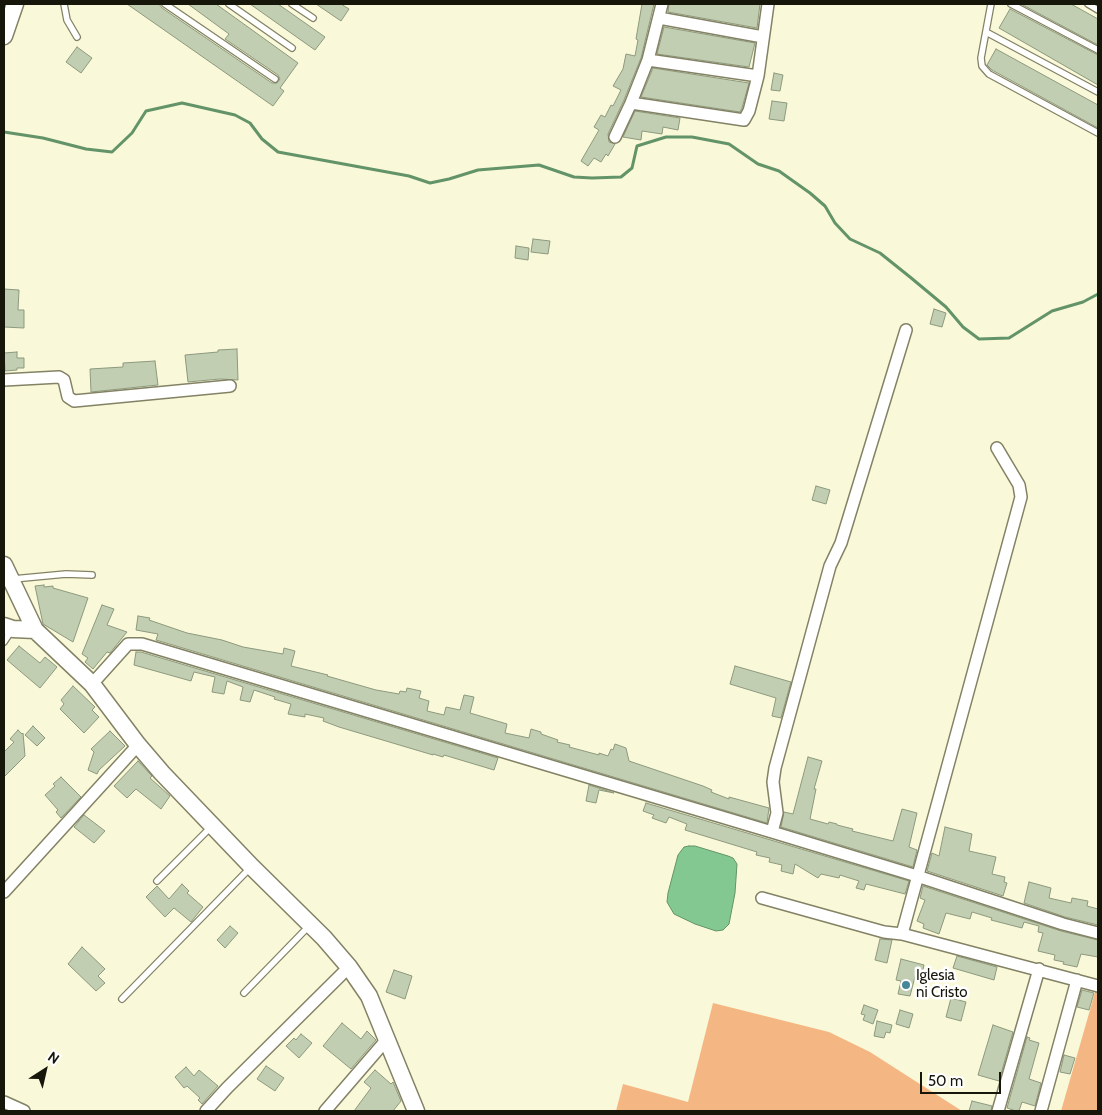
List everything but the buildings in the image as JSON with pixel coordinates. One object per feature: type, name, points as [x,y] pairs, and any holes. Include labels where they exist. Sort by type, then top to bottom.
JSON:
[{"type":"street","points":[[4,36],[14,4]]},
{"type":"street","points":[[615,137],[648,60],[662,4]]},
{"type":"street","points":[[631,103],[744,120],[749,111],[758,76],[768,4]]},
{"type":"street","points":[[659,18],[763,37]]},
{"type":"street","points":[[648,60],[758,76]]},
{"type":"street","points":[[772,832],[777,813],[773,782],[775,768],[830,566],[841,543],[906,330]]},
{"type":"street","points":[[4,380],[59,378],[64,380],[68,397],[74,401],[230,386]]},
{"type":"street","points":[[902,934],[916,876],[1021,498],[1019,485],[997,448]]},
{"type":"street","points":[[8,572],[34,630],[92,684],[138,745],[162,773],[252,867],[310,924],[349,967],[369,996],[388,1038],[416,1111]]},
{"type":"street","points":[[7,632],[34,630]]},
{"type":"street","points":[[92,684],[128,644],[142,644],[772,832],[1063,924],[1098,933]]},
{"type":"street","points":[[4,892],[138,745]]},
{"type":"street","points":[[762,898],[884,932],[902,934],[1098,986]]},
{"type":"street","points":[[206,1111],[349,967]]},
{"type":"street","points":[[998,1111],[1039,969]]},
{"type":"street","points":[[1041,1111],[1077,980]]},
{"type":"street","points":[[325,1111],[388,1038]]},
{"type":"street","points":[[4,1102],[24,1111]]},
{"type":"lane","points":[[64,4],[66,20],[77,37]]},
{"type":"lane","points":[[165,4],[275,79]]},
{"type":"lane","points":[[229,4],[292,48]]},
{"type":"lane","points":[[292,4],[313,18]]},
{"type":"lane","points":[[991,4],[981,58],[982,66],[989,74],[1098,134]]},
{"type":"lane","points":[[1011,4],[1098,50]]},
{"type":"lane","points":[[1088,4],[1098,10]]},
{"type":"lane","points":[[986,32],[1098,92]]},
{"type":"lane","points":[[8,572],[43,576],[92,575]]},
{"type":"lane","points":[[157,881],[213,825]]},
{"type":"lane","points":[[122,998],[252,867]]},
{"type":"lane","points":[[244,993],[310,924]]},
{"type":"shaded area","points":[[689,846],[728,856],[733,858],[737,864],[735,893],[729,924],[723,930],[716,931],[674,914],[667,902],[678,855],[684,847]]},
{"type":"shaded area","points":[[1096,989],[1098,990],[1098,1111],[1061,1111]]},
{"type":"shaded area","points":[[713,1003],[829,1032],[870,1052],[962,1111],[616,1111],[623,1084],[688,1102]]},
{"type":"waterway","points":[[4,132],[43,138],[86,149],[112,152],[132,133],[146,111],[182,103],[235,115],[250,123],[262,139],[278,152],[409,176],[430,183],[478,170],[539,165],[574,177],[621,177],[632,168],[637,146],[666,137],[692,137],[729,144],[758,164],[779,171],[825,206],[835,223],[850,239],[880,253],[946,307],[963,327],[979,339],[1009,338],[1052,311],[1083,302],[1098,294]]},
{"type":"place","name":"Iglesia ni Cristo","points":[[906,985]]}]
